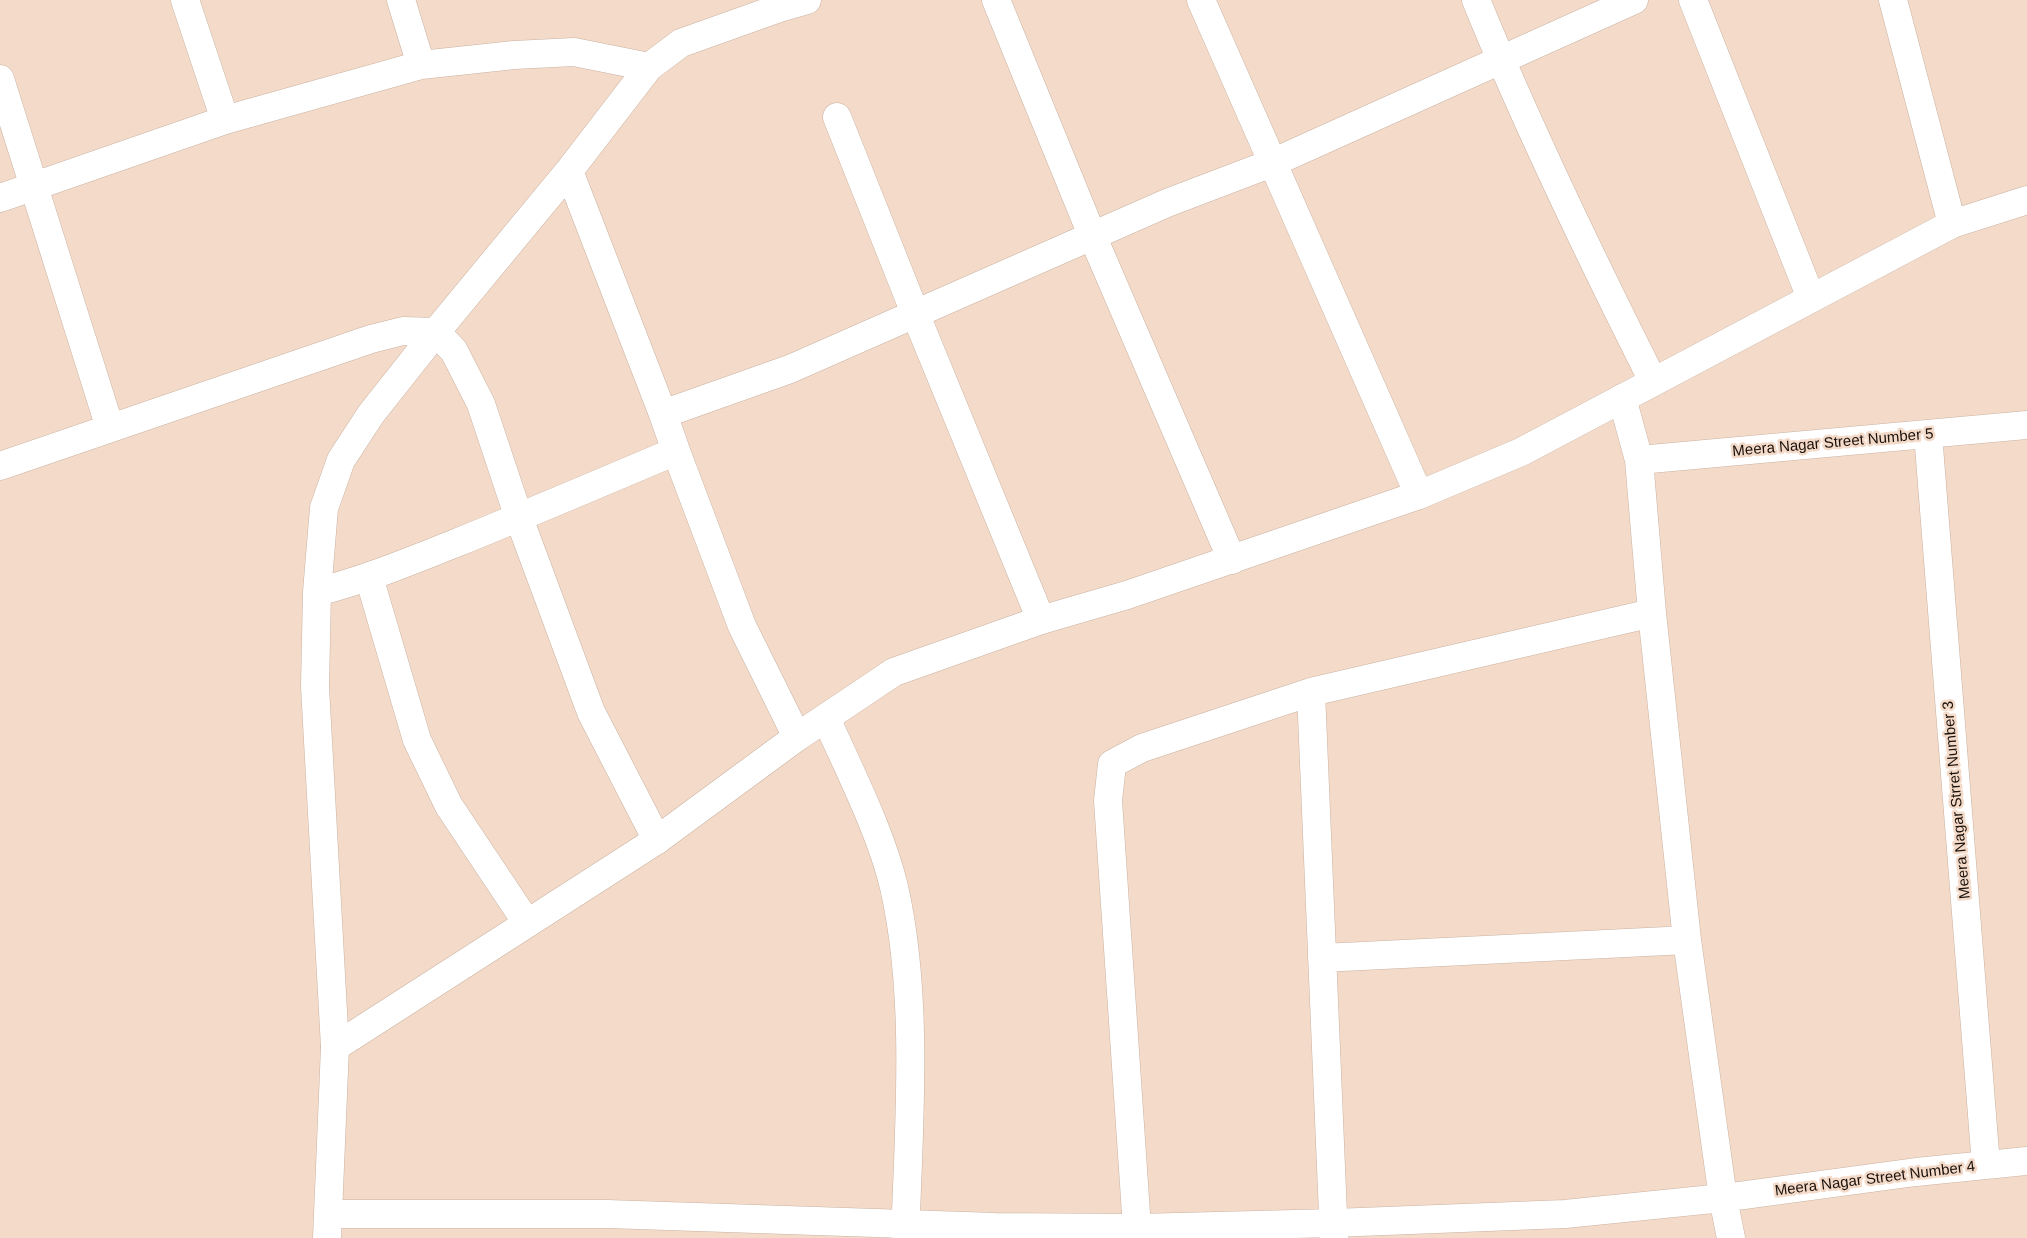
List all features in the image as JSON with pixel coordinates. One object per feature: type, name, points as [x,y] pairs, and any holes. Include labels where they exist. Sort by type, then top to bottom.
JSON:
[{"type":"street","points":[[185,0],[225,120]]},
{"type":"street","points":[[401,0],[421,65]]},
{"type":"street","points":[[328,1226],[335,1047],[315,687],[317,592],[324,508],[340,460],[371,414],[569,171],[649,67],[681,42],[777,4],[807,0]]},
{"type":"street","points":[[996,0],[1092,235],[1232,560]]},
{"type":"street","points":[[1201,0],[1419,495]]},
{"type":"street","points":[[1476,0],[1500,59],[1586,247],[1653,381]]},
{"type":"street","points":[[663,414],[790,369],[1166,203],[1272,163],[1634,0]]},
{"type":"street","points":[[1693,0],[1811,298]]},
{"type":"street","points":[[1893,0],[1952,224]]},
{"type":"street","points":[[0,198],[225,120],[421,65],[514,54],[574,52],[649,67]]},
{"type":"street","points":[[0,79],[110,428]]},
{"type":"street","points":[[836,117],[1041,620]]},
{"type":"street","points":[[569,171],[663,414],[742,626],[797,737]]},
{"type":"street","points":[[335,1047],[657,840],[797,737],[894,672],[1041,620],[1127,595],[1419,495],[1521,452],[1952,224],[2027,200]]},
{"type":"street","points":[[0,466],[371,339],[404,331],[436,332],[454,351],[481,404],[519,518],[591,712],[657,840]]},
{"type":"street","points":[[1622,398],[1639,460],[1652,613],[1687,940],[1723,1198],[1731,1238]]},
{"type":"street","name":"Meera Nagar Street Number 5","points":[[1639,460],[2027,425]]},
{"type":"street","name":"Meera Nagar Strret Number 3","points":[[1928,434],[1986,1165]]},
{"type":"street","points":[[317,592],[370,577],[519,518],[676,451]]},
{"type":"street","points":[[370,577],[417,740],[449,806],[527,923]]},
{"type":"street","points":[[1137,1228],[1108,801],[1112,764],[1142,748],[1311,692],[1652,613]]},
{"type":"street","points":[[1311,692],[1334,1231]]},
{"type":"street","points":[[826,718],[876,833],[894,886],[904,953],[910,1042],[905,1231]]},
{"type":"street","points":[[1322,958],[1687,940]]},
{"type":"street","name":"Meera Nagar Street Number 4","points":[[328,1226],[606,1214],[905,1231],[995,1227],[1334,1231],[1565,1214],[1723,1198],[1916,1172],[2027,1161]]}]
